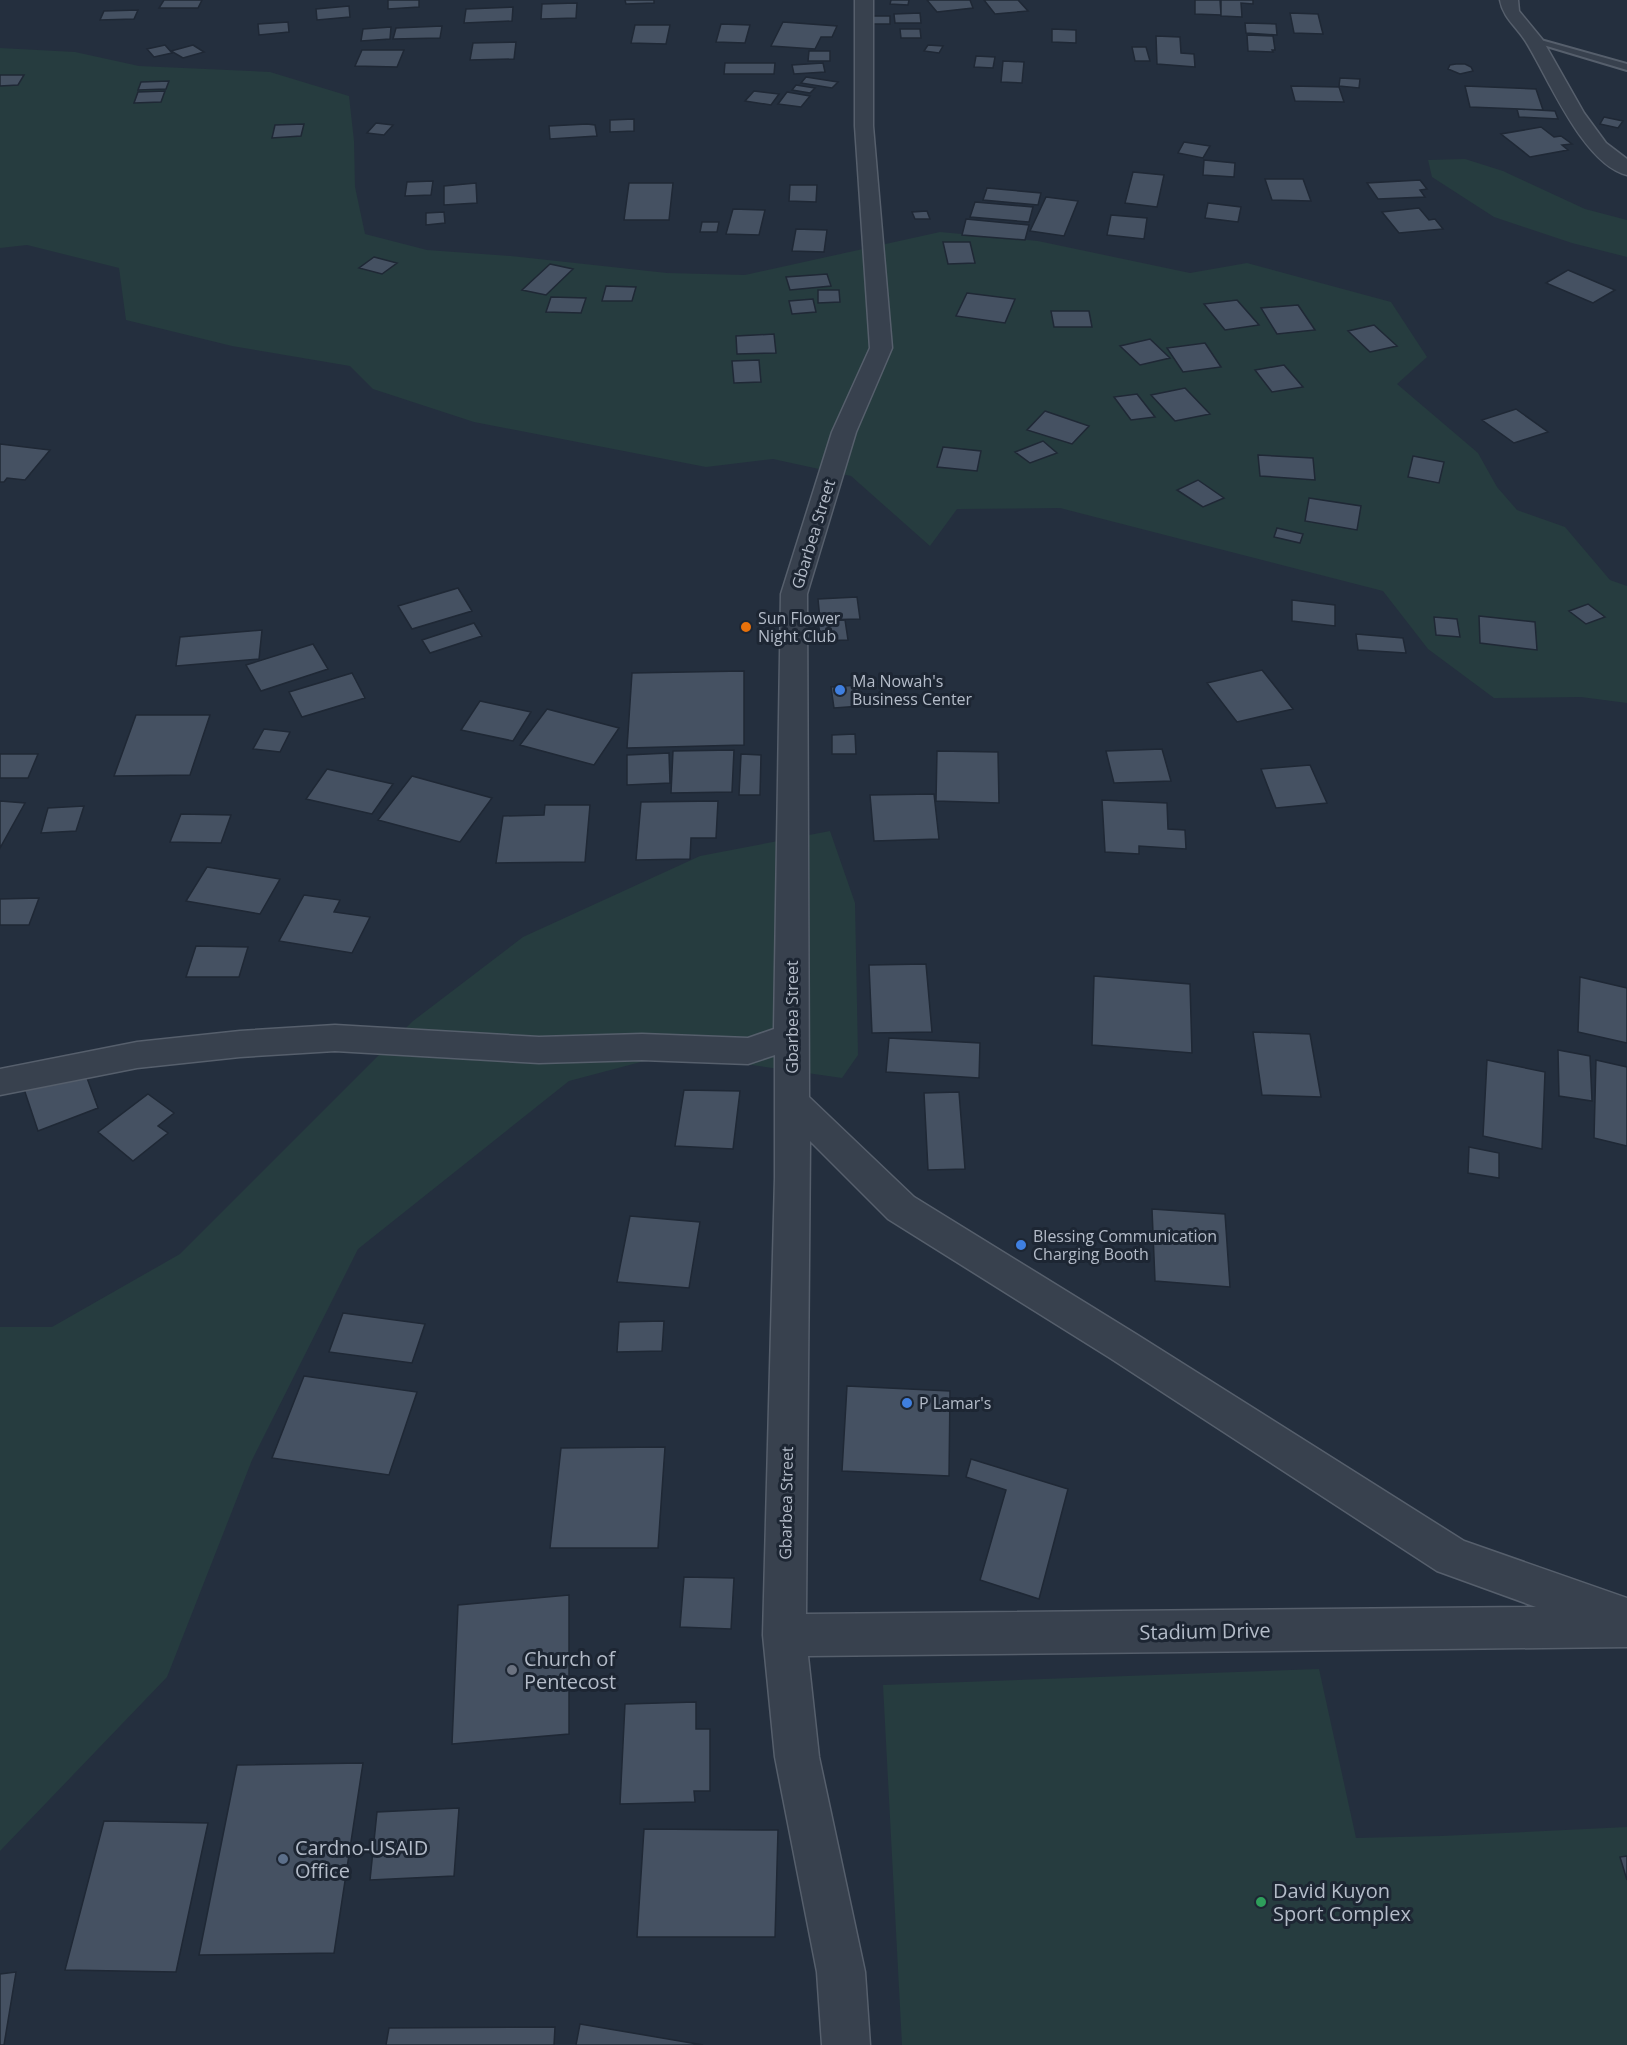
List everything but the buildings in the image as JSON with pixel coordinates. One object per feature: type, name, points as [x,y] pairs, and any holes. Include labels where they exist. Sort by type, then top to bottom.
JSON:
[{"type":"street","name":"Gbarbea Street","points":[[846,2045],[841,1972],[797,1757],[784,1635],[793,1178],[791,1036],[794,594],[844,432],[881,348],[864,126],[864,0]]},
{"type":"street","points":[[1509,0],[1511,12],[1533,39],[1575,114],[1599,147],[1627,169]]},
{"type":"street","points":[[0,1082],[137,1055],[240,1044],[335,1038],[539,1050],[642,1047],[748,1051],[791,1036]]},
{"type":"street","points":[[792,1102],[901,1208],[1123,1346],[1452,1557],[1627,1619]]},
{"type":"street","name":"Stadium Drive","points":[[784,1635],[1627,1627]]},
{"type":"lane","points":[[1533,39],[1627,67]]},
{"type":"green space","points":[[0,48],[75,52],[139,66],[270,72],[349,96],[354,141],[355,187],[365,234],[427,250],[511,256],[667,273],[745,275],[940,232],[1038,241],[1190,273],[1247,263],[1391,302],[1427,357],[1397,384],[1478,453],[1497,487],[1517,510],[1565,527],[1610,580],[1627,586],[1627,703],[1581,697],[1494,698],[1428,649],[1383,591],[1060,508],[957,509],[930,546],[851,476],[773,459],[706,467],[474,422],[373,389],[350,366],[232,346],[126,320],[119,268],[27,245],[0,248]]},
{"type":"green space","points":[[1465,159],[1503,171],[1585,209],[1627,220],[1627,257],[1572,243],[1494,217],[1432,177],[1428,160]]},
{"type":"green space","points":[[830,831],[855,903],[858,1055],[842,1078],[752,1065],[686,1050],[569,1081],[358,1249],[252,1460],[167,1677],[0,1851],[0,1327],[52,1327],[180,1254],[413,1021],[523,937],[700,856]]},
{"type":"green space","name":"David Kuyon Sport Complex","points":[[1319,1669],[1356,1838],[1627,1827],[1627,2045],[902,2045],[883,1685]]},
{"type":"place","name":"Sun Flower Night Club","points":[[746,627]]},
{"type":"place","name":"Ma Nowah's Business Center","points":[[840,690]]},
{"type":"place","name":"Blessing Communication Charging Booth","points":[[1021,1245]]},
{"type":"place","name":"P Lamar's","points":[[907,1403]]},
{"type":"place","name":"Church of Pentecost","points":[[512,1670]]},
{"type":"place","name":"Cardno-USAID Office","points":[[283,1859]]},
{"type":"place","name":"David Kuyon Sport Complex","points":[[1261,1902]]}]
